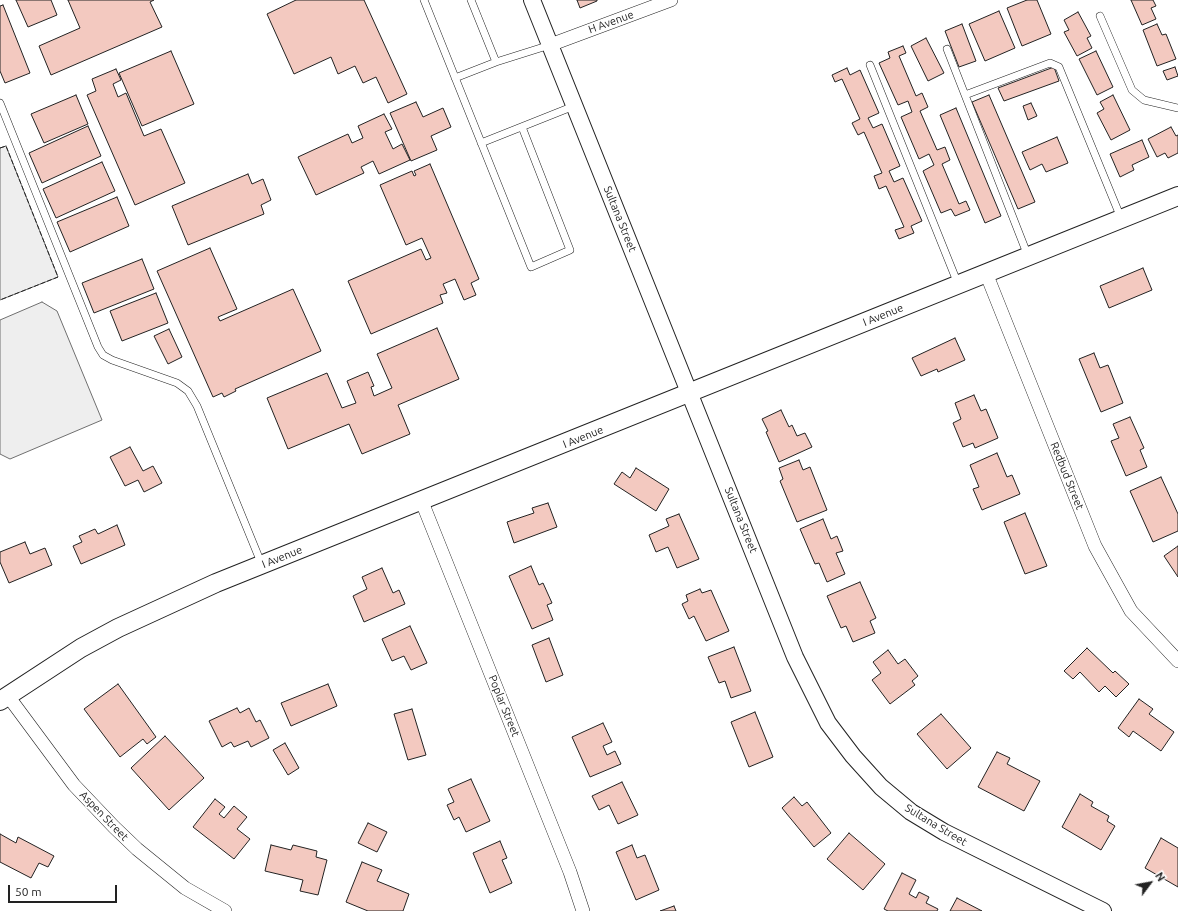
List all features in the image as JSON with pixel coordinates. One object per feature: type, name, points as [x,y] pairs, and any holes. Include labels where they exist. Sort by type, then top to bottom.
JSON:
[{"type":"main road","name":"I Avenue","points":[[4,698],[81,648],[118,628],[210,586],[422,502],[1178,196]]},
{"type":"street","name":"Sultana Street","points":[[532,0],[795,657],[828,722],[853,756],[881,787],[917,816],[944,832],[1103,911]]},
{"type":"street","name":"H Avenue","points":[[550,45],[671,0]]},
{"type":"street","name":"Redbud Street","points":[[986,273],[1095,546],[1131,611],[1178,661]]},
{"type":"street","name":"Poplar Street","points":[[422,502],[570,872],[583,911]]},
{"type":"street","name":"Aspen Street","points":[[4,698],[74,785],[114,827],[185,888],[225,911]]},
{"type":"lane","points":[[424,0],[531,266],[570,250],[522,127]]},
{"type":"lane","points":[[471,0],[496,62]]},
{"type":"lane","points":[[1100,16],[1132,90],[1144,100],[1178,108]]},
{"type":"lane","points":[[455,78],[496,62],[550,45]]},
{"type":"lane","points":[[946,49],[1028,256]]},
{"type":"lane","points":[[965,95],[1050,64],[1059,67],[1121,218]]},
{"type":"lane","points":[[870,65],[959,284]]},
{"type":"lane","points":[[0,103],[98,347],[103,356],[176,383],[188,391],[197,406],[262,565]]},
{"type":"lane","points":[[481,143],[574,106]]},
{"type":"shaded area","points":[[6,146],[58,277],[0,300],[0,148]]},
{"type":"shaded area","points":[[42,302],[57,311],[102,420],[10,459],[0,454],[0,320]]},
{"type":"building","points":[[16,0],[51,0],[57,15],[28,27]]},
{"type":"building","points":[[68,0],[154,0],[150,2],[162,27],[51,75],[39,46],[80,28]]},
{"type":"building","points":[[296,0],[364,0],[407,94],[388,103],[376,77],[363,83],[355,66],[338,74],[331,57],[294,74],[267,14]]},
{"type":"building","points":[[577,0],[597,0],[597,1],[580,8]]},
{"type":"building","points":[[1027,0],[1037,0],[1051,34],[1022,46],[1007,8]]},
{"type":"building","points":[[1131,0],[1153,0],[1156,6],[1151,8],[1156,19],[1142,25]]},
{"type":"building","points":[[3,5],[30,73],[5,83],[0,71],[0,6]]},
{"type":"building","points":[[999,11],[1015,48],[985,61],[969,24]]},
{"type":"building","points":[[1078,12],[1091,36],[1087,38],[1092,48],[1077,56],[1064,32],[1069,30],[1064,20]]},
{"type":"building","points":[[962,24],[976,61],[959,67],[945,31]]},
{"type":"building","points":[[1157,24],[1162,35],[1166,34],[1176,59],[1157,66],[1143,30]]},
{"type":"building","points":[[926,38],[944,73],[928,81],[911,46]]},
{"type":"building","points":[[903,46],[906,53],[899,56],[916,96],[922,93],[928,107],[920,111],[937,150],[945,147],[950,160],[942,164],[959,204],[966,201],[970,210],[955,216],[951,209],[941,213],[923,171],[934,165],[929,154],[919,159],[901,117],[912,112],[908,101],[898,105],[879,63],[890,58],[888,52]]},
{"type":"building","points":[[171,51],[194,104],[142,126],[119,73]]},
{"type":"building","points":[[1096,51],[1113,87],[1097,95],[1079,59]]},
{"type":"building","points":[[1054,67],[1059,81],[1004,101],[998,88]]},
{"type":"building","points":[[1175,67],[1178,76],[1167,80],[1163,71]]},
{"type":"building","points":[[847,68],[850,75],[860,70],[879,113],[868,118],[873,128],[882,124],[900,166],[889,171],[894,182],[903,178],[922,221],[911,226],[914,233],[899,239],[895,230],[904,227],[886,186],[879,189],[874,176],[882,173],[864,132],[858,135],[852,123],[860,119],[842,79],[835,82],[832,75]]},
{"type":"building","points":[[116,69],[121,80],[113,84],[118,97],[126,93],[144,136],[161,129],[185,183],[135,205],[87,95],[96,91],[92,79]]},
{"type":"building","points":[[76,95],[88,124],[44,143],[31,114]]},
{"type":"building","points":[[989,95],[1035,202],[1018,209],[972,102]]},
{"type":"building","points":[[1113,95],[1130,130],[1111,140],[1097,113],[1104,109],[1100,102]]},
{"type":"building","points":[[416,102],[423,117],[443,108],[451,127],[431,136],[437,150],[411,161],[390,113]]},
{"type":"building","points":[[1031,103],[1037,116],[1028,120],[1023,106]]},
{"type":"building","points":[[956,108],[1001,216],[985,223],[940,115]]},
{"type":"building","points":[[384,114],[392,129],[385,132],[393,149],[402,144],[410,160],[379,174],[373,161],[361,167],[364,173],[316,195],[298,157],[348,134],[352,143],[363,138],[358,126]]},
{"type":"building","points":[[88,126],[101,156],[42,183],[29,153]]},
{"type":"building","points":[[1171,127],[1176,136],[1178,135],[1178,153],[1168,158],[1165,153],[1157,157],[1148,139]]},
{"type":"building","points":[[1057,137],[1068,163],[1046,172],[1042,164],[1030,170],[1022,152]]},
{"type":"building","points":[[1142,140],[1149,157],[1132,165],[1134,170],[1120,177],[1110,154]]},
{"type":"building","points":[[102,162],[115,191],[56,218],[43,189]]},
{"type":"building","points":[[430,164],[479,279],[471,283],[476,295],[464,300],[455,279],[443,284],[447,293],[440,295],[443,303],[371,334],[348,281],[421,249],[426,260],[431,258],[422,238],[406,245],[380,185],[412,171],[414,176],[416,175],[414,171]]},
{"type":"building","points":[[248,174],[252,184],[263,179],[271,200],[261,205],[264,214],[188,245],[172,206]]},
{"type":"building","points":[[117,197],[129,226],[70,252],[57,222]]},
{"type":"building","points":[[210,248],[237,309],[218,317],[220,321],[293,289],[321,351],[235,389],[236,391],[224,397],[222,393],[213,397],[157,271]]},
{"type":"building","points":[[142,259],[154,289],[94,313],[82,283]]},
{"type":"building","points":[[1143,268],[1152,290],[1109,308],[1100,286]]},
{"type":"building","points":[[156,293],[168,323],[122,341],[110,311]]},
{"type":"building","points":[[437,328],[459,379],[398,405],[410,434],[362,454],[349,424],[288,449],[267,398],[327,373],[342,408],[356,403],[347,381],[368,372],[374,386],[371,387],[374,396],[392,388],[377,354]]},
{"type":"building","points":[[169,329],[182,357],[168,364],[154,336]]},
{"type":"building","points":[[955,338],[965,360],[938,372],[937,369],[921,376],[912,358]]},
{"type":"building","points":[[1094,353],[1100,368],[1108,365],[1123,403],[1101,412],[1079,359]]},
{"type":"building","points":[[974,395],[981,411],[986,409],[998,438],[975,448],[973,443],[963,447],[953,423],[961,419],[955,403]]},
{"type":"building","points":[[781,410],[789,427],[792,425],[797,436],[805,433],[812,447],[779,462],[762,419]]},
{"type":"building","points":[[1130,417],[1144,448],[1140,450],[1147,467],[1126,476],[1111,441],[1119,438],[1113,424]]},
{"type":"building","points":[[130,447],[143,471],[153,466],[162,483],[144,492],[138,480],[125,486],[110,457]]},
{"type":"building","points":[[997,453],[1007,477],[1012,475],[1020,494],[982,510],[973,489],[979,487],[970,465]]},
{"type":"building","points":[[799,460],[803,470],[810,467],[827,510],[797,522],[780,481],[783,479],[779,468]]},
{"type":"building","points":[[636,468],[669,489],[656,511],[614,484],[622,472],[630,478]]},
{"type":"building","points":[[1161,477],[1178,514],[1178,531],[1153,542],[1130,491]]},
{"type":"building","points":[[548,503],[557,527],[514,543],[507,522],[534,513],[532,508]]},
{"type":"building","points":[[1025,513],[1047,566],[1025,574],[1004,522]]},
{"type":"building","points":[[679,514],[699,559],[677,568],[668,547],[656,552],[649,535],[669,526],[666,519]]},
{"type":"building","points":[[823,519],[831,539],[837,536],[843,551],[836,553],[845,574],[827,582],[819,563],[815,564],[800,529]]},
{"type":"building","points":[[117,525],[125,545],[81,564],[73,546],[82,542],[79,536],[95,529],[98,534]]},
{"type":"building","points":[[25,542],[30,554],[45,548],[52,565],[9,583],[0,562],[0,552]]},
{"type":"building","points":[[1178,546],[1178,577],[1164,556]]},
{"type":"building","points":[[531,566],[539,585],[543,583],[552,603],[547,605],[553,620],[532,629],[509,576]]},
{"type":"building","points":[[382,568],[393,593],[399,590],[405,604],[364,622],[353,596],[367,589],[362,577]]},
{"type":"building","points":[[860,582],[876,618],[870,621],[875,633],[853,642],[846,626],[841,628],[827,596]]},
{"type":"building","points":[[700,589],[702,593],[711,590],[729,631],[706,641],[694,616],[689,619],[682,604],[688,601],[686,595]]},
{"type":"building","points":[[410,626],[427,663],[411,670],[404,656],[392,661],[382,639]]},
{"type":"building","points":[[549,638],[563,675],[546,682],[532,645]]},
{"type":"building","points":[[734,647],[751,691],[731,698],[725,681],[719,683],[708,657]]},
{"type":"building","points":[[1087,648],[1113,673],[1115,671],[1129,684],[1116,697],[1105,686],[1099,692],[1080,672],[1073,679],[1064,671]]},
{"type":"building","points":[[888,650],[898,664],[905,659],[918,676],[912,681],[915,685],[890,704],[872,680],[881,673],[873,662]]},
{"type":"building","points":[[118,684],[156,737],[147,744],[143,739],[120,757],[84,709]]},
{"type":"building","points":[[328,684],[337,706],[291,726],[281,703]]},
{"type":"building","points":[[1139,699],[1153,709],[1149,714],[1174,732],[1161,751],[1133,731],[1129,737],[1118,728]]},
{"type":"building","points":[[237,708],[240,713],[249,708],[256,722],[260,720],[269,738],[251,747],[248,741],[234,747],[231,742],[222,747],[209,721]]},
{"type":"building","points":[[412,709],[426,755],[408,760],[394,714]]},
{"type":"building","points":[[755,712],[773,757],[749,767],[731,722]]},
{"type":"building","points":[[941,714],[971,748],[947,769],[917,734]]},
{"type":"building","points":[[603,723],[612,742],[603,746],[607,755],[615,751],[621,764],[590,777],[572,737]]},
{"type":"building","points":[[165,736],[204,778],[169,810],[131,768]]},
{"type":"building","points":[[285,743],[299,768],[288,775],[273,750]]},
{"type":"building","points":[[997,752],[1010,758],[1007,764],[1040,781],[1024,811],[978,787]]},
{"type":"building","points":[[471,779],[490,821],[466,832],[459,817],[454,820],[447,805],[454,802],[448,789]]},
{"type":"building","points":[[622,782],[638,815],[618,824],[609,805],[599,810],[592,796]]},
{"type":"building","points":[[1080,794],[1093,802],[1091,806],[1109,816],[1107,821],[1115,826],[1101,850],[1062,827]]},
{"type":"building","points":[[794,797],[802,806],[807,802],[831,833],[814,847],[782,808]]},
{"type":"building","points":[[215,799],[225,807],[219,814],[224,818],[234,806],[247,817],[237,829],[250,839],[234,859],[193,827]]},
{"type":"building","points":[[368,823],[387,832],[377,852],[358,843]]},
{"type":"building","points":[[849,833],[885,864],[863,890],[827,859]]},
{"type":"building","points":[[0,834],[16,843],[18,837],[54,856],[48,867],[39,863],[31,878],[0,862]]},
{"type":"building","points":[[1161,838],[1178,848],[1178,887],[1145,868]]},
{"type":"building","points":[[500,841],[507,858],[502,860],[512,883],[490,893],[473,853]]},
{"type":"building","points":[[271,845],[291,850],[293,845],[317,851],[316,857],[327,860],[318,895],[300,891],[303,880],[265,871]]},
{"type":"building","points":[[632,845],[637,858],[645,855],[659,890],[636,900],[616,852]]},
{"type":"building","points":[[362,862],[382,870],[377,881],[409,894],[403,911],[368,911],[346,902]]},
{"type":"building","points":[[902,873],[916,880],[909,894],[916,898],[919,892],[929,897],[926,903],[938,909],[937,911],[888,911],[884,909]]},
{"type":"building","points":[[957,898],[982,911],[950,911]]},
{"type":"building","points":[[674,906],[676,911],[660,911]]},
{"type":"fence","points":[[0,148],[6,146],[58,277],[0,300]]}]
